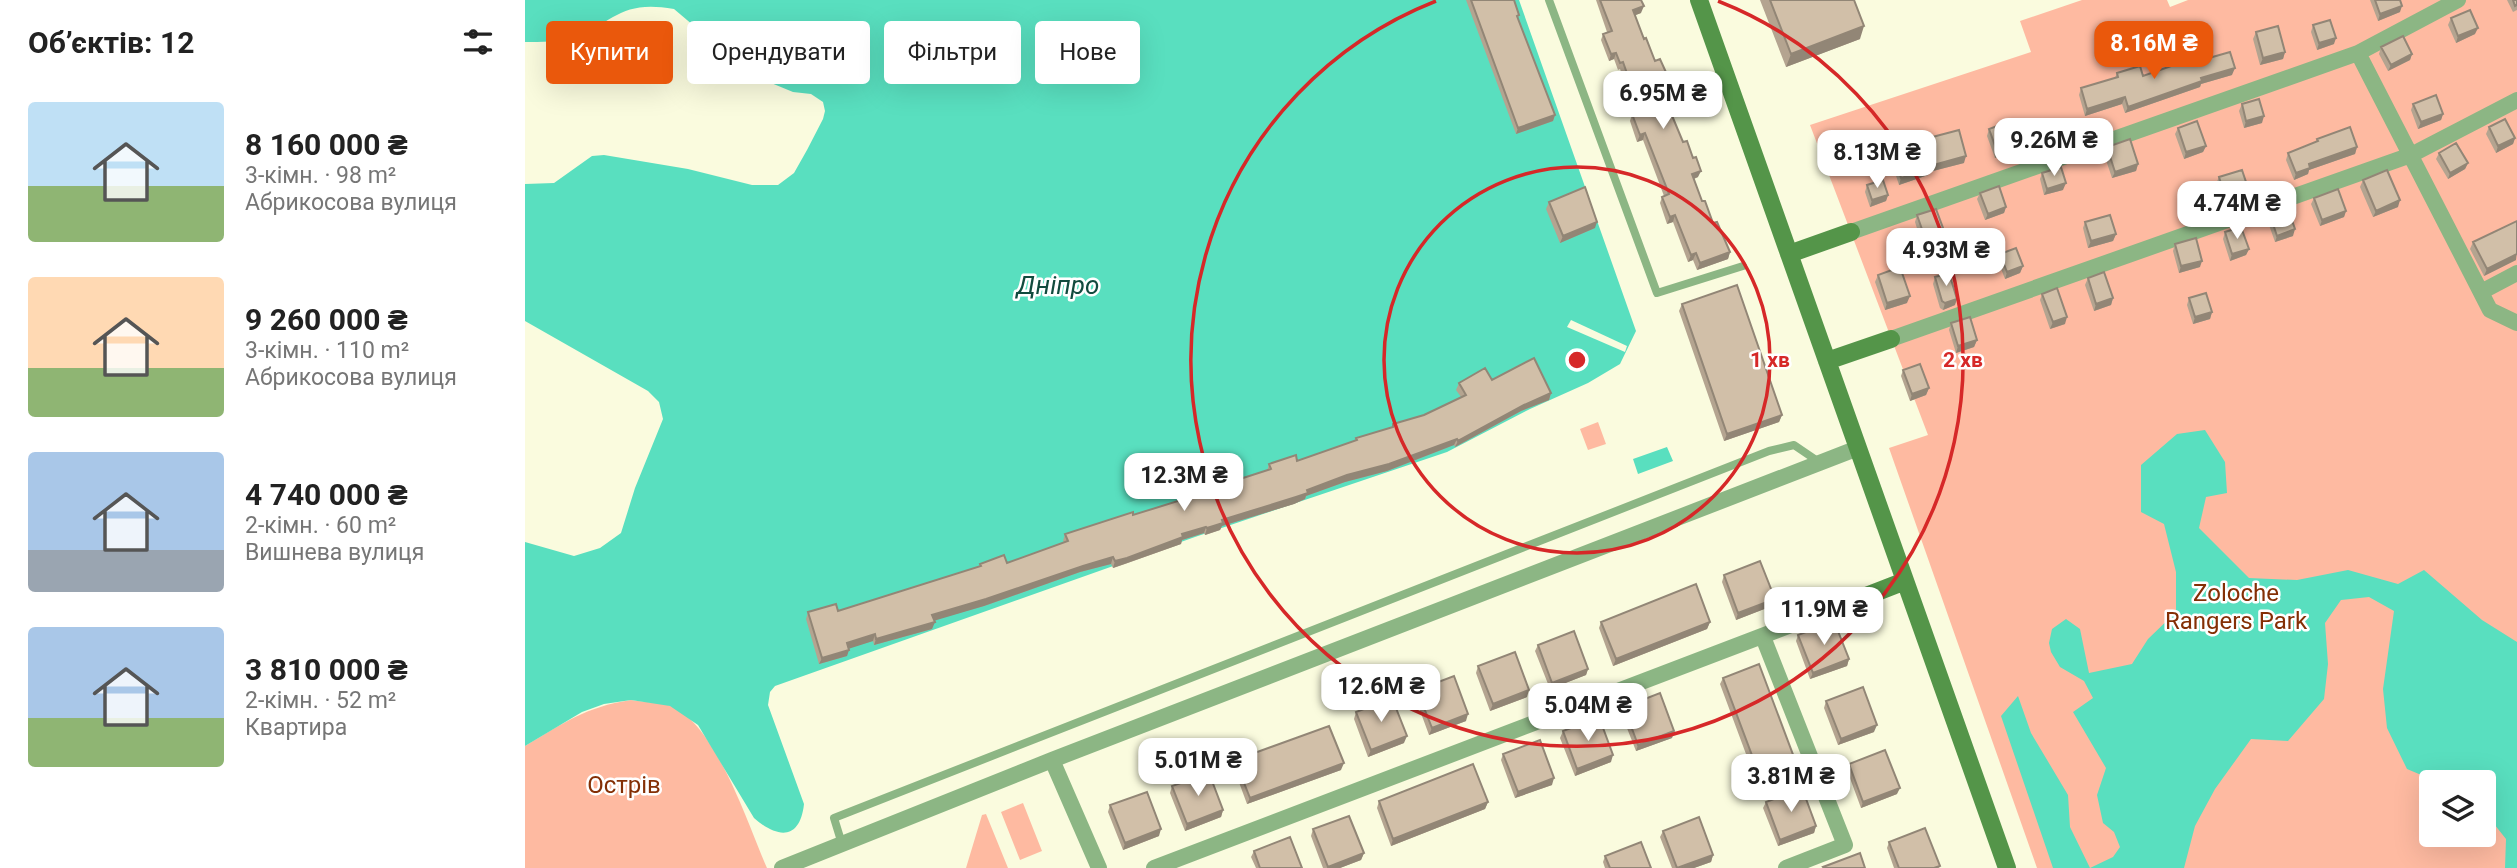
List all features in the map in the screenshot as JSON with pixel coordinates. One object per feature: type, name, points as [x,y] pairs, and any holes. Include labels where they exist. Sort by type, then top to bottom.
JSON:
[{"type":"street","points":[[1699,0],[2007,868]]},
{"type":"street","points":[[1789,254],[2358,53],[2458,0]]},
{"type":"street","points":[[2358,53],[2490,310],[2517,323]]},
{"type":"street","points":[[1827,361],[2411,155],[2517,100]]},
{"type":"street","points":[[2481,292],[2517,273]]},
{"type":"street","points":[[782,868],[1052,760],[1858,448]]},
{"type":"street","points":[[1154,868],[1905,581]]},
{"type":"street","points":[[1763,637],[1845,845],[1787,868]]},
{"type":"street","points":[[1052,760],[1099,868]]},
{"type":"lane","points":[[1549,0],[1657,293],[1743,266]]},
{"type":"lane","points":[[842,844],[834,818],[1769,451],[1794,445],[1819,462]]},
{"type":"green space","name":"Zoloche Rangers Park","points":[[2082,0],[2167,0],[2170,7],[2188,0],[2517,0],[2517,868],[2037,868],[1889,448],[1928,435],[1810,125],[2031,52],[2020,21]]},
{"type":"green space","points":[[1598,422],[1606,444],[1588,450],[1580,429]]},
{"type":"green space","name":"Острів","points":[[631,700],[668,705],[685,715],[701,731],[728,776],[767,868],[525,868],[525,746],[588,712]]},
{"type":"green space","points":[[1023,803],[1042,851],[1020,860],[1001,812]]},
{"type":"green space","points":[[986,814],[1008,868],[966,868],[982,815]]},
{"type":"water","name":"Дніпро","points":[[525,0],[1519,0],[1636,331],[1620,364],[1588,383],[1530,409],[1447,452],[1195,537],[775,686],[770,692],[768,705],[804,804],[802,816],[793,830],[771,830],[754,818],[698,725],[670,706],[631,700],[604,704],[582,712],[525,746],[525,542],[574,556],[600,548],[621,533],[635,488],[663,419],[659,402],[648,391],[525,321],[525,184],[554,183],[592,156],[604,155],[688,169],[752,185],[778,185],[794,173],[825,111],[823,102],[811,94],[793,92],[774,84],[870,84],[870,21],[688,21],[674,9],[642,7],[607,21],[546,21],[546,41],[525,42]]},
{"type":"water","points":[[2205,430],[2225,462],[2227,493],[2206,497],[2199,528],[2249,578],[2297,580],[2348,570],[2398,584],[2424,570],[2482,620],[2517,642],[2517,868],[2505,868],[2506,839],[2496,826],[2496,770],[2419,770],[2419,774],[2407,769],[2387,728],[2383,689],[2394,611],[2369,597],[2341,600],[2325,623],[2328,664],[2324,699],[2288,741],[2251,739],[2215,789],[2195,826],[2184,868],[2090,868],[2113,857],[2120,847],[2114,832],[2103,823],[2097,795],[2106,768],[2073,712],[2093,698],[2084,681],[2060,667],[2049,643],[2052,629],[2066,619],[2080,629],[2089,673],[2132,664],[2148,639],[2176,612],[2176,572],[2164,524],[2141,512],[2141,465],[2177,434]]},
{"type":"water","points":[[1667,447],[1673,461],[1638,474],[1633,459]]},
{"type":"water","points":[[2018,696],[2031,733],[2068,795],[2070,827],[2090,868],[2053,868],[2001,716]]},
{"type":"pier","points":[[1571,320],[1627,346],[1625,352],[1567,327]]},
{"type":"building","points":[[1471,0],[1514,0],[1519,15],[1517,16],[1555,115],[1518,128]]},
{"type":"building","points":[[1600,0],[1641,0],[1644,6],[1633,10],[1655,61],[1660,59],[1674,90],[1663,94],[1683,142],[1687,141],[1693,158],[1696,157],[1701,171],[1692,174],[1702,201],[1705,201],[1713,223],[1717,222],[1730,252],[1700,263],[1696,253],[1691,255],[1675,215],[1670,217],[1662,197],[1669,194],[1645,133],[1640,135],[1632,114],[1640,111],[1623,62],[1620,63],[1616,53],[1611,54],[1603,34],[1612,31]]},
{"type":"building","points":[[1770,0],[1854,0],[1864,26],[1791,54]]},
{"type":"building","points":[[2375,0],[2400,0],[2402,6],[2380,14]]},
{"type":"building","points":[[2470,10],[2478,28],[2458,36],[2451,18]]},
{"type":"building","points":[[2330,20],[2336,38],[2319,43],[2313,25]]},
{"type":"building","points":[[2278,26],[2285,52],[2263,58],[2256,32]]},
{"type":"building","points":[[2403,36],[2412,54],[2391,65],[2381,47]]},
{"type":"building","points":[[2230,52],[2235,68],[2201,78],[2202,81],[2128,107],[2125,97],[2087,109],[2081,88],[2118,77],[2117,73],[2140,66],[2143,76],[2194,58],[2195,62]]},
{"type":"building","points":[[2436,95],[2443,114],[2421,122],[2413,104]]},
{"type":"building","points":[[2259,99],[2264,116],[2246,121],[2242,104]]},
{"type":"building","points":[[2505,119],[2515,138],[2498,146],[2489,127]]},
{"type":"building","points":[[2197,121],[2206,146],[2186,152],[2178,128]]},
{"type":"building","points":[[2005,123],[2013,146],[1997,151],[1989,129]]},
{"type":"building","points":[[2350,127],[2357,147],[2309,164],[2310,168],[2296,173],[2288,153]]},
{"type":"building","points":[[1959,130],[1966,156],[1901,178],[1889,141],[1919,132],[1921,140]]},
{"type":"building","points":[[2130,139],[2138,164],[2115,172],[2107,147]]},
{"type":"building","points":[[2456,143],[2468,163],[2450,173],[2439,153]]},
{"type":"building","points":[[2061,167],[2066,183],[2047,189],[2042,173]]},
{"type":"building","points":[[2242,170],[2249,191],[2226,199],[2219,177]]},
{"type":"building","points":[[2387,170],[2400,200],[2376,211],[2363,180]]},
{"type":"building","points":[[1883,180],[1888,195],[1872,200],[1867,185]]},
{"type":"building","points":[[1999,186],[2006,207],[1988,214],[1980,193]]},
{"type":"building","points":[[1585,187],[1597,222],[1563,236],[1549,202]]},
{"type":"building","points":[[2338,189],[2346,211],[2322,220],[2314,198]]},
{"type":"building","points":[[1936,209],[1943,228],[1924,235],[1917,215]]},
{"type":"building","points":[[2289,212],[2295,229],[2277,236],[2271,218]]},
{"type":"building","points":[[2110,215],[2116,234],[2091,241],[2085,222]]},
{"type":"building","points":[[2517,221],[2517,254],[2487,269],[2473,242]]},
{"type":"building","points":[[2241,227],[2249,249],[2232,254],[2225,232]]},
{"type":"building","points":[[2196,238],[2202,261],[2181,266],[2175,244]]},
{"type":"building","points":[[2016,248],[2023,266],[2007,272],[2000,254]]},
{"type":"building","points":[[1900,267],[1910,296],[1887,303],[1878,275]]},
{"type":"building","points":[[2104,272],[2113,298],[2096,304],[2088,278]]},
{"type":"building","points":[[1949,273],[1957,299],[1945,303],[1935,277]]},
{"type":"building","points":[[1737,285],[1782,415],[1727,434],[1682,304]]},
{"type":"building","points":[[2057,288],[2067,317],[2053,322],[2042,294]]},
{"type":"building","points":[[2206,293],[2212,312],[2195,317],[2189,298]]},
{"type":"building","points":[[1970,317],[1977,340],[1958,346],[1951,323]]},
{"type":"building","points":[[1534,358],[1551,393],[1458,441],[1457,439],[1389,464],[1347,475],[1307,490],[1308,493],[1222,520],[1223,523],[1182,534],[1183,537],[1127,558],[1115,561],[1113,557],[932,615],[935,622],[876,639],[875,634],[847,643],[849,650],[822,658],[808,612],[836,604],[838,611],[981,566],[980,564],[1004,555],[1007,563],[1068,541],[1065,534],[1191,497],[1190,495],[1271,469],[1269,464],[1296,455],[1297,461],[1424,415],[1466,395],[1459,383],[1485,368],[1492,380]]},
{"type":"building","points":[[1920,364],[1929,388],[1912,394],[1903,370]]},
{"type":"building","points":[[1760,561],[1775,599],[1738,613],[1724,575]]},
{"type":"building","points":[[1696,584],[1710,622],[1616,659],[1601,622]]},
{"type":"building","points":[[1834,621],[1849,659],[1813,673],[1798,635]]},
{"type":"building","points":[[1574,631],[1588,669],[1552,683],[1538,645]]},
{"type":"building","points":[[1515,652],[1529,690],[1493,704],[1478,666]]},
{"type":"building","points":[[1759,664],[1795,760],[1759,774],[1723,678]]},
{"type":"building","points":[[1454,676],[1468,714],[1432,728],[1417,690]]},
{"type":"building","points":[[1863,687],[1877,725],[1841,739],[1826,701]]},
{"type":"building","points":[[1660,693],[1674,731],[1638,745],[1624,707]]},
{"type":"building","points":[[1392,698],[1407,736],[1371,750],[1356,712]]},
{"type":"building","points":[[1599,717],[1613,755],[1577,769],[1563,731]]},
{"type":"building","points":[[1329,726],[1344,763],[1250,798],[1235,760]]},
{"type":"building","points":[[1540,740],[1554,778],[1518,792],[1503,754]]},
{"type":"building","points":[[1885,750],[1900,788],[1863,802],[1849,764]]},
{"type":"building","points":[[1473,764],[1488,802],[1393,839],[1379,801]]},
{"type":"building","points":[[1209,773],[1223,810],[1187,824],[1172,786]]},
{"type":"building","points":[[1802,788],[1816,826],[1780,840],[1766,802]]},
{"type":"building","points":[[1147,792],[1161,829],[1125,843],[1110,805]]},
{"type":"building","points":[[1349,816],[1364,853],[1328,867],[1313,829]]},
{"type":"building","points":[[1699,817],[1713,855],[1677,868],[1663,831]]},
{"type":"building","points":[[1925,828],[1940,866],[1899,868],[1889,842]]},
{"type":"building","points":[[1290,837],[1302,868],[1260,868],[1254,851]]},
{"type":"building","points":[[1641,842],[1651,868],[1610,868],[1605,856]]},
{"type":"building","points":[[1860,853],[1865,868],[1823,867]]}]
